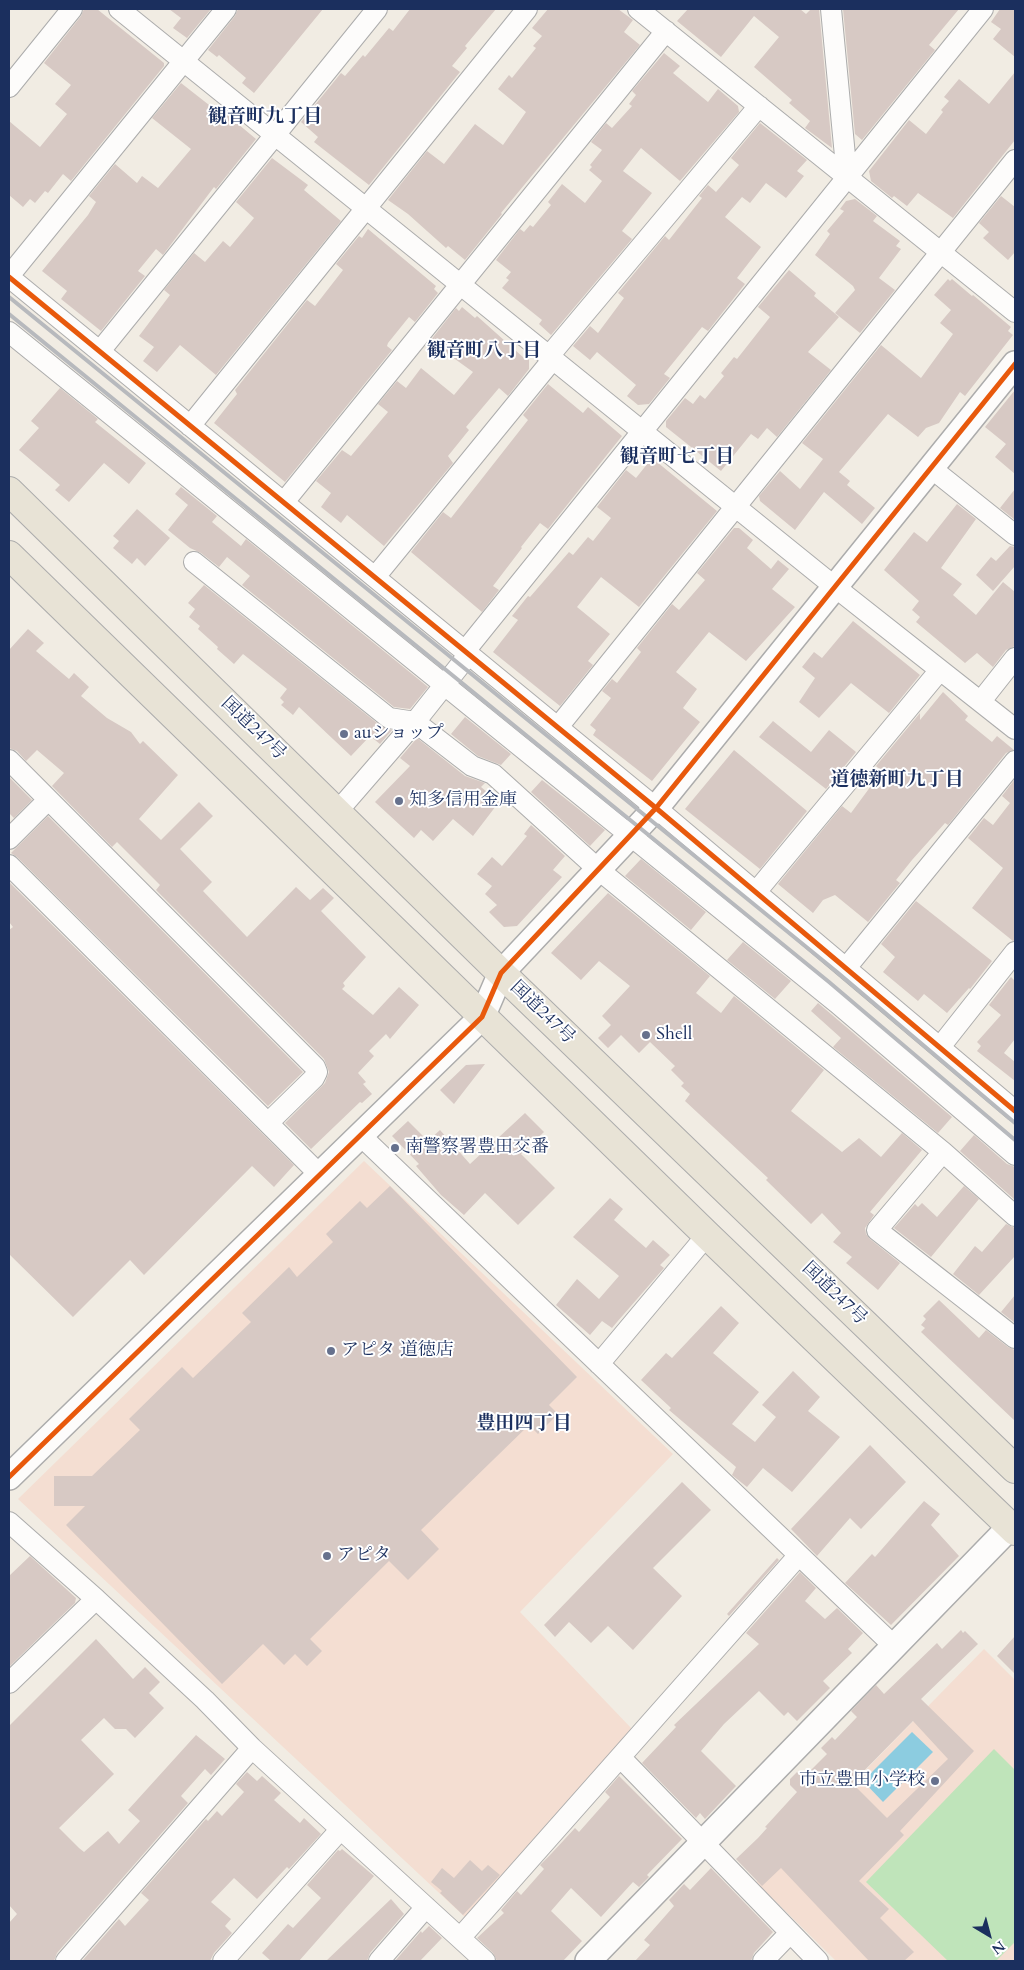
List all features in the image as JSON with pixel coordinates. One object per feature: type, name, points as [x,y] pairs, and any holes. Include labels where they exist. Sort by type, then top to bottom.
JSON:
[{"type":"highway","name":"国道247号","points":[[9,491],[501,972],[1015,1469]]},
{"type":"highway","points":[[9,555],[707,1235],[1014,1527]]},
{"type":"street","points":[[9,87],[72,9]]},
{"type":"street","points":[[119,9],[835,587],[1015,729]]},
{"type":"street","points":[[226,9],[9,276],[656,808],[1015,1110]]},
{"type":"street","points":[[100,352],[377,9]]},
{"type":"street","points":[[190,426],[526,9]]},
{"type":"street","points":[[638,9],[1015,312]]},
{"type":"street","points":[[831,9],[847,177]]},
{"type":"street","points":[[337,812],[416,722],[444,687],[467,653],[983,9]]},
{"type":"street","points":[[284,502],[666,31]]},
{"type":"street","points":[[375,577],[551,357],[759,106]]},
{"type":"street","points":[[558,727],[1015,160]]},
{"type":"street","points":[[9,332],[444,687],[837,1003],[1015,1155]]},
{"type":"street","points":[[9,1477],[482,1017],[501,972],[656,808],[1015,364]]},
{"type":"street","points":[[931,468],[1015,535]]},
{"type":"street","points":[[194,562],[389,718],[416,722],[472,766],[493,774],[599,870],[943,1152],[1015,1216]]},
{"type":"street","points":[[981,701],[1015,658]]},
{"type":"street","points":[[756,892],[940,670]]},
{"type":"street","points":[[9,760],[315,1067],[317,1072],[314,1078],[268,1122]]},
{"type":"street","points":[[846,968],[1015,761]]},
{"type":"street","points":[[9,839],[48,800]]},
{"type":"street","points":[[9,865],[320,1176]]},
{"type":"street","points":[[940,1047],[1015,952]]},
{"type":"street","points":[[361,1136],[895,1646]]},
{"type":"street","points":[[943,1152],[877,1230],[1015,1338]]},
{"type":"street","points":[[599,1364],[707,1235]]},
{"type":"street","points":[[9,1522],[206,1700],[252,1748],[485,1961]]},
{"type":"street","points":[[588,1961],[702,1842],[1014,1527]]},
{"type":"street","points":[[460,1938],[799,1555]]},
{"type":"street","points":[[9,1683],[96,1599]]},
{"type":"street","points":[[66,1961],[252,1748]]},
{"type":"street","points":[[621,1758],[818,1961]]},
{"type":"street","points":[[223,1961],[340,1830]]},
{"type":"street","points":[[379,1961],[426,1907]]},
{"type":"street","points":[[763,1961],[790,1933]]},
{"type":"shaded area","name":"アピタ","points":[[364,1161],[673,1454],[520,1612],[633,1730],[467,1919],[18,1499]]},
{"type":"shaded area","name":"市立豊田小学校","points":[[984,1649],[1015,1680],[1015,1961],[836,1961],[756,1882]]},
{"type":"green space","points":[[994,1749],[1015,1770],[1015,1942],[996,1961],[948,1961],[866,1882]]},
{"type":"water","points":[[912,1732],[933,1752],[883,1802],[863,1781]]},
{"type":"building","points":[[84,9],[97,9],[164,63],[164,66],[71,181],[63,174],[48,193],[45,191],[35,203],[30,199],[23,207],[9,195],[9,121],[40,147],[67,114],[55,104],[71,85],[44,63],[81,16]]},
{"type":"building","points":[[169,9],[211,9],[187,38],[173,28],[181,18]]},
{"type":"building","points":[[238,9],[323,9],[254,93],[242,83],[246,78],[219,55],[217,57],[208,50],[235,16]]},
{"type":"building","points":[[410,9],[496,9],[465,46],[467,48],[452,66],[460,72],[369,185],[314,142],[318,137],[301,122],[341,73],[345,76],[363,55],[365,57],[389,28],[393,31]]},
{"type":"building","points":[[548,9],[618,9],[633,20],[624,32],[640,45],[501,213],[465,260],[448,246],[446,248],[408,214],[388,200],[427,151],[444,164],[475,124],[503,145],[526,112],[498,89],[509,75],[512,78],[536,48],[533,46],[542,36],[532,28]]},
{"type":"building","points":[[688,9],[800,9],[806,14],[811,9],[819,9],[832,148],[805,128],[810,121],[789,103],[792,100],[754,67],[779,37],[754,16],[721,57],[677,21]]},
{"type":"building","points":[[843,9],[959,9],[929,45],[935,50],[862,140],[855,134]]},
{"type":"building","points":[[1000,9],[1015,9],[1015,57],[993,39],[1001,29],[991,22]]},
{"type":"building","points":[[664,53],[680,66],[673,73],[708,102],[718,89],[738,106],[739,112],[680,181],[641,148],[623,171],[652,193],[622,231],[632,239],[551,335],[539,324],[542,320],[502,288],[509,280],[506,278],[511,272],[496,260],[520,229],[524,232],[530,225],[533,227],[551,205],[548,202],[562,184],[585,203],[602,181],[589,170],[592,167],[590,165],[602,150],[591,142],[606,123],[612,128],[632,106],[629,104],[636,95],[632,91]]},
{"type":"building","points":[[1015,72],[1015,140],[953,218],[918,193],[907,206],[894,196],[892,198],[871,181],[869,171],[909,120],[926,134],[949,101],[944,97],[959,79],[989,104]]},
{"type":"building","points":[[181,83],[218,112],[220,109],[256,139],[216,189],[214,187],[163,255],[156,249],[138,271],[145,276],[101,331],[61,299],[67,291],[42,271],[88,215],[96,202],[89,196],[115,164],[137,183],[142,176],[158,188],[191,149],[152,118]]},
{"type":"building","points":[[760,123],[807,160],[797,171],[804,176],[786,198],[766,183],[750,203],[742,197],[725,217],[761,247],[737,278],[745,284],[708,331],[702,327],[664,374],[670,378],[649,404],[638,405],[627,396],[636,385],[597,352],[590,360],[573,346],[590,326],[598,333],[624,298],[618,293],[665,236],[669,240],[702,198],[699,196],[708,185],[716,192],[739,165],[731,158]]},
{"type":"building","points":[[272,158],[308,185],[304,190],[341,221],[216,375],[180,345],[157,372],[143,361],[154,347],[139,336],[170,295],[164,290],[194,253],[205,262],[223,241],[230,247],[254,218],[236,202]]},
{"type":"building","points":[[1001,196],[1015,207],[1015,252],[1008,260],[983,238],[989,232],[979,223]]},
{"type":"building","points":[[855,199],[877,216],[873,221],[900,241],[896,246],[901,249],[879,278],[895,290],[860,333],[835,313],[855,290],[853,286],[815,255],[830,234],[827,231],[844,211],[840,209],[846,201]]},
{"type":"building","points":[[368,229],[436,286],[434,289],[438,293],[415,322],[409,317],[388,343],[387,346],[392,350],[285,482],[214,423],[237,394],[235,390],[307,300],[315,306],[343,270],[336,264],[359,236],[362,238]]},
{"type":"building","points":[[789,270],[816,293],[814,296],[839,317],[808,352],[831,370],[777,437],[767,428],[758,439],[751,434],[721,471],[666,427],[666,421],[685,398],[693,404],[700,395],[705,399],[724,376],[721,373],[734,357],[737,359],[770,317],[758,307]]},
{"type":"building","points":[[948,279],[950,281],[952,279],[973,295],[1011,327],[1008,331],[1013,335],[965,396],[960,392],[939,423],[926,428],[918,437],[888,414],[839,472],[850,481],[847,485],[875,508],[862,524],[824,492],[795,530],[760,501],[759,496],[780,471],[800,489],[823,459],[802,443],[881,345],[921,378],[953,334],[940,323],[951,310],[934,295]]},
{"type":"building","points":[[462,307],[475,318],[477,316],[524,358],[529,358],[529,369],[508,396],[499,388],[466,427],[469,430],[448,456],[453,463],[384,546],[347,515],[341,523],[321,507],[331,493],[316,481],[342,450],[351,456],[388,412],[378,404],[397,381],[406,388],[421,368],[454,395],[473,372],[430,341],[456,308],[459,311]]},
{"type":"building","points":[[548,384],[583,413],[588,407],[622,436],[548,529],[540,523],[493,586],[499,590],[482,612],[411,552],[443,512],[451,518],[528,420],[523,415]]},
{"type":"building","points":[[60,388],[98,419],[95,422],[146,463],[129,484],[104,463],[69,502],[55,490],[60,485],[19,450],[39,428],[31,421]]},
{"type":"building","points":[[1015,390],[1015,474],[995,457],[1006,444],[985,427]]},
{"type":"building","points":[[652,458],[717,511],[639,607],[601,577],[577,607],[610,634],[588,661],[593,665],[560,706],[493,652],[518,620],[512,616],[528,596],[530,597],[569,552],[573,555],[588,537],[593,541],[611,518],[597,507],[626,470],[636,478]]},
{"type":"building","points":[[181,487],[217,516],[212,522],[241,546],[246,539],[428,687],[410,709],[394,707],[242,585],[250,576],[227,557],[219,567],[201,553],[190,548],[168,530],[188,505],[175,494]]},
{"type":"building","points":[[1015,489],[1015,520],[1000,508]]},
{"type":"building","points":[[957,504],[976,519],[941,568],[962,584],[953,595],[976,615],[1003,582],[1015,592],[1015,646],[1006,650],[993,667],[977,653],[965,663],[916,622],[920,617],[912,610],[919,601],[884,570],[914,532],[927,542]]},
{"type":"building","points":[[137,509],[170,538],[145,566],[137,558],[132,564],[113,548],[119,541],[113,536]]},
{"type":"building","points":[[734,528],[739,528],[753,540],[747,548],[771,569],[778,560],[789,569],[772,589],[795,607],[746,661],[709,632],[676,672],[697,689],[683,708],[700,722],[652,781],[593,735],[596,730],[590,725],[611,698],[602,691],[612,679],[617,683],[641,652],[637,648],[672,604],[679,610],[705,580],[697,573]]},
{"type":"building","points":[[1010,546],[1015,547],[1015,566],[993,591],[976,575],[991,557],[996,561]]},
{"type":"building","points":[[204,585],[382,727],[392,730],[380,744],[370,736],[351,756],[299,707],[293,715],[281,705],[284,702],[280,698],[287,689],[243,654],[234,664],[217,649],[218,647],[198,629],[200,626],[189,617],[195,609],[188,603]]},
{"type":"building","points":[[853,621],[920,675],[889,713],[851,683],[819,718],[799,702],[815,678],[802,667],[814,652],[822,658]]},
{"type":"building","points":[[28,629],[44,643],[36,651],[69,679],[74,673],[89,687],[81,696],[107,718],[131,732],[140,744],[143,741],[178,775],[139,819],[161,840],[199,802],[213,816],[180,849],[212,882],[203,891],[247,937],[296,887],[310,900],[323,888],[334,898],[321,911],[366,957],[343,983],[345,986],[342,989],[373,1015],[399,987],[419,1005],[390,1039],[386,1034],[369,1051],[374,1056],[358,1073],[366,1082],[363,1084],[372,1094],[362,1103],[360,1102],[311,1149],[285,1123],[325,1083],[329,1072],[324,1059],[156,890],[160,885],[117,842],[112,847],[52,786],[64,773],[37,750],[26,761],[17,751],[9,748],[9,650]]},
{"type":"building","points":[[943,692],[968,716],[965,720],[992,742],[997,736],[1014,750],[1006,753],[948,825],[945,823],[912,860],[896,880],[900,883],[868,922],[835,895],[823,900],[813,913],[778,884],[842,806],[851,813],[882,771],[876,766],[920,713],[920,720]]},
{"type":"building","points":[[465,717],[511,754],[501,765],[478,756],[451,734]]},
{"type":"building","points":[[773,721],[811,752],[829,730],[856,752],[826,789],[759,737]]},
{"type":"building","points":[[417,738],[465,776],[485,783],[481,787],[499,802],[473,836],[453,819],[433,841],[421,830],[414,838],[375,802],[410,766],[400,758]]},
{"type":"building","points":[[734,750],[807,811],[760,869],[685,809]]},
{"type":"building","points":[[9,777],[32,800],[14,818],[9,813]]},
{"type":"building","points":[[1015,779],[1015,940],[1013,941],[972,908],[1003,868],[968,838],[984,818],[993,825],[1010,803],[1002,796]]},
{"type":"building","points":[[542,780],[605,830],[590,846],[531,792]]},
{"type":"building","points":[[48,816],[303,1072],[268,1106],[11,853]]},
{"type":"building","points":[[531,825],[565,856],[553,870],[562,877],[517,926],[504,927],[489,912],[497,905],[485,894],[492,886],[477,874],[492,857],[502,866],[527,836],[524,834]]},
{"type":"building","points":[[641,859],[706,912],[691,930],[625,876]]},
{"type":"building","points":[[9,882],[294,1165],[274,1187],[252,1166],[144,1275],[130,1260],[73,1317],[9,1254],[9,930],[13,927],[9,922]]},
{"type":"building","points":[[608,893],[710,976],[696,993],[721,1013],[734,996],[824,1070],[791,1111],[842,1152],[859,1138],[881,1157],[902,1133],[922,1150],[870,1212],[874,1215],[865,1228],[866,1234],[900,1263],[878,1290],[846,1263],[852,1257],[833,1242],[841,1233],[822,1213],[811,1224],[766,1180],[768,1178],[685,1101],[690,1094],[681,1086],[684,1083],[671,1070],[675,1066],[650,1042],[639,1053],[621,1035],[608,1048],[598,1038],[611,1025],[602,1016],[630,986],[599,961],[581,980],[551,953]]},
{"type":"building","points":[[916,901],[992,961],[970,989],[947,1013],[924,994],[918,1001],[883,972],[895,957],[881,944]]},
{"type":"building","points":[[743,942],[791,981],[775,999],[727,960]]},
{"type":"building","points":[[1011,977],[1015,981],[1015,1039],[1004,1053],[1015,1062],[1015,1081],[977,1051],[981,1046],[977,1042],[1001,1015],[989,1005]]},
{"type":"building","points":[[818,1003],[952,1117],[938,1133],[833,1047],[841,1038],[811,1011]]},
{"type":"building","points":[[485,1064],[454,1104],[440,1090],[466,1065]]},
{"type":"building","points":[[525,1113],[544,1132],[521,1154],[555,1188],[518,1225],[485,1193],[464,1215],[441,1195],[416,1166],[419,1164],[392,1136],[408,1121],[428,1141],[440,1130],[470,1164]]},
{"type":"building","points":[[974,1135],[1007,1164],[1015,1167],[1015,1200],[960,1151]]},
{"type":"building","points":[[390,1186],[577,1377],[549,1405],[558,1414],[538,1434],[529,1425],[421,1530],[439,1549],[408,1580],[389,1561],[310,1639],[322,1651],[307,1666],[295,1654],[284,1665],[263,1644],[222,1684],[66,1525],[85,1506],[54,1506],[54,1476],[92,1476],[140,1430],[129,1419],[182,1367],[193,1378],[251,1322],[242,1313],[289,1267],[297,1277],[333,1242],[326,1234],[360,1201],[367,1208]]},
{"type":"building","points":[[964,1186],[979,1199],[931,1257],[894,1228],[915,1204],[918,1207],[922,1203],[937,1217]]},
{"type":"building","points":[[610,1198],[623,1209],[614,1220],[646,1248],[653,1240],[670,1255],[660,1265],[664,1268],[612,1328],[602,1321],[590,1335],[556,1305],[577,1279],[599,1299],[619,1276],[573,1237]]},
{"type":"building","points":[[1006,1224],[1015,1228],[1015,1256],[979,1295],[953,1274],[975,1246],[982,1252]]},
{"type":"building","points":[[1015,1295],[1015,1323],[1001,1312]]},
{"type":"building","points":[[939,1300],[979,1338],[986,1330],[1008,1347],[1015,1350],[1015,1421],[921,1332],[925,1328],[921,1325],[926,1319],[923,1316]]},
{"type":"building","points":[[721,1306],[739,1323],[713,1353],[759,1392],[732,1424],[755,1442],[776,1417],[762,1405],[793,1371],[820,1397],[808,1411],[840,1437],[792,1492],[763,1468],[747,1487],[732,1475],[736,1467],[669,1410],[671,1408],[641,1380],[666,1353],[672,1358]]},
{"type":"building","points":[[870,1445],[906,1482],[861,1529],[850,1518],[817,1556],[791,1529]]},
{"type":"building","points":[[682,1482],[711,1510],[653,1568],[682,1596],[633,1650],[608,1626],[591,1643],[569,1622],[555,1637],[544,1625]]},
{"type":"building","points":[[924,1501],[940,1514],[931,1525],[959,1556],[891,1625],[845,1583],[872,1554],[875,1557]]},
{"type":"building","points":[[30,1556],[76,1598],[75,1603],[9,1667],[9,1576]]},
{"type":"building","points":[[777,1558],[779,1560],[729,1616],[727,1614]]},
{"type":"building","points":[[800,1572],[816,1588],[805,1601],[825,1619],[837,1608],[863,1633],[848,1649],[852,1653],[823,1681],[830,1688],[797,1721],[788,1712],[784,1716],[759,1691],[724,1724],[701,1751],[736,1786],[705,1819],[700,1813],[696,1818],[642,1763],[676,1727],[674,1725],[759,1644],[746,1633]]},
{"type":"building","points":[[961,1630],[963,1633],[965,1631],[978,1644],[921,1699],[974,1751],[900,1831],[904,1835],[859,1881],[889,1909],[880,1918],[914,1952],[904,1961],[869,1961],[781,1868],[762,1886],[736,1859],[758,1838],[767,1828],[765,1827],[797,1792],[790,1785],[790,1779],[797,1772],[803,1778],[827,1754],[821,1748],[832,1737],[835,1740],[857,1717],[851,1711],[876,1685],[884,1694],[937,1643],[942,1649]],"holes":[[[913,1721],[948,1759],[887,1818],[852,1783]]]},
{"type":"building","points":[[1015,1636],[1015,1674],[997,1656]]},
{"type":"building","points":[[96,1639],[133,1679],[145,1667],[160,1682],[149,1693],[164,1708],[135,1738],[126,1729],[115,1729],[104,1718],[81,1740],[114,1774],[59,1828],[79,1848],[84,1852],[108,1831],[119,1844],[140,1821],[128,1810],[196,1735],[225,1759],[211,1775],[205,1769],[181,1796],[188,1803],[57,1953],[54,1961],[9,1961],[9,1923],[17,1914],[9,1905],[9,1726]]},
{"type":"building","points":[[247,1772],[257,1781],[262,1776],[281,1793],[274,1800],[300,1823],[304,1818],[321,1834],[289,1869],[287,1867],[257,1899],[234,1878],[211,1902],[231,1919],[225,1926],[232,1933],[214,1953],[210,1961],[82,1961],[119,1919],[125,1926],[149,1900],[141,1893],[206,1819],[208,1821],[217,1811],[222,1816],[244,1792],[236,1784]]},
{"type":"building","points":[[619,1776],[682,1839],[647,1875],[649,1877],[639,1887],[633,1882],[601,1917],[571,1888],[551,1911],[582,1941],[563,1961],[497,1961],[493,1953],[477,1938],[504,1913],[501,1910],[517,1891],[521,1895],[544,1869],[540,1865],[575,1828],[579,1832],[610,1797],[605,1792]]},
{"type":"building","points":[[342,1849],[374,1876],[299,1961],[271,1961],[262,1953],[288,1924],[293,1928],[321,1898],[307,1885],[338,1850]]},
{"type":"building","points":[[470,1860],[482,1871],[488,1865],[500,1875],[463,1915],[440,1893],[442,1891],[431,1882],[442,1868],[454,1878]]},
{"type":"building","points":[[711,1868],[773,1932],[754,1953],[751,1961],[635,1961],[650,1945],[644,1940],[674,1906],[669,1900],[684,1884],[690,1890]]},
{"type":"building","points":[[391,1899],[404,1914],[370,1953],[367,1961],[326,1961]]},
{"type":"building","points":[[429,1926],[442,1938],[420,1961],[395,1961],[421,1931],[422,1933]]},
{"type":"railway","points":[[9,297],[837,972],[1015,1123]]},
{"type":"railway","points":[[9,314],[829,982],[1015,1140]]},
{"type":"cycle path","points":[[9,277],[656,808],[1015,1111]]},
{"type":"cycle path","points":[[9,1477],[482,1017],[501,973],[656,808],[1015,364]]},
{"type":"place","name":"auショップ","points":[[344,734]]},
{"type":"place","name":"知多信用金庫","points":[[399,801]]},
{"type":"place","name":"Shell","points":[[646,1035]]},
{"type":"place","name":"南警察署豊田交番","points":[[395,1148]]},
{"type":"place","name":"アピタ 道徳店","points":[[331,1351]]},
{"type":"place","name":"アピタ","points":[[327,1556]]},
{"type":"place","name":"市立豊田小学校","points":[[935,1781]]},
{"type":"district","name":"観音町九丁目","points":[[265,118]]},
{"type":"district","name":"観音町八丁目","points":[[484,352]]},
{"type":"district","name":"観音町七丁目","points":[[677,458]]},
{"type":"district","name":"道徳新町九丁目","points":[[897,781]]},
{"type":"district","name":"豊田四丁目","points":[[524,1425]]}]
